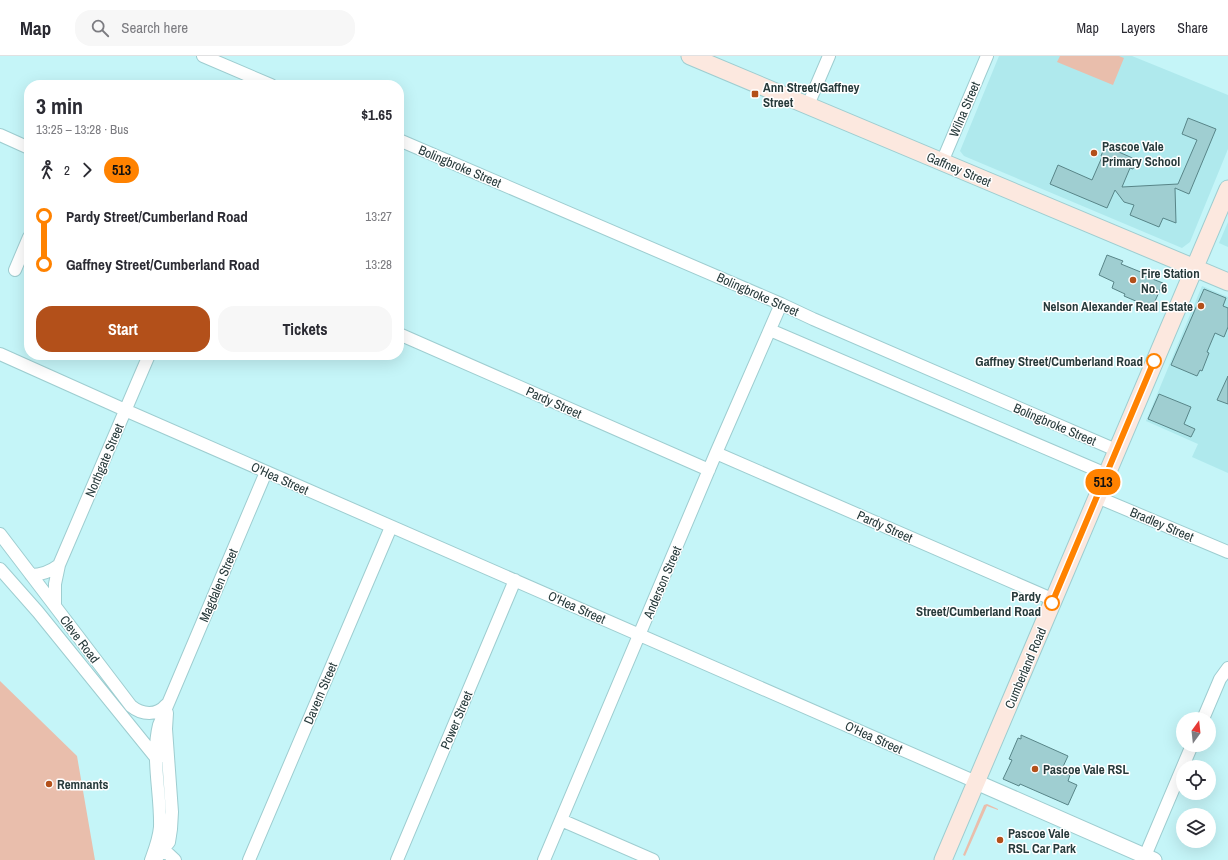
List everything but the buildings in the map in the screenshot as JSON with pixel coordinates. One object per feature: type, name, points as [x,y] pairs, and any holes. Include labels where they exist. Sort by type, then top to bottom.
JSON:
[{"type":"main road","name":"Gaffney Street","points":[[690,56],[1228,282]]},
{"type":"main road","name":"Cumberland Road","points":[[943,860],[1228,189]]},
{"type":"street","points":[[203,56],[258,80]]},
{"type":"street","points":[[808,105],[829,56]]},
{"type":"street","name":"Wilna Street","points":[[942,162],[987,56]]},
{"type":"street","points":[[0,135],[24,146]]},
{"type":"street","name":"Bolingbroke Street","points":[[404,142],[1116,450]]},
{"type":"street","points":[[15,270],[24,249]]},
{"type":"street","name":"Anderson Street","points":[[544,860],[716,453],[781,304]]},
{"type":"street","name":"Bolingbroke Street","points":[[770,330],[1106,474]]},
{"type":"street","name":"Pardy Street","points":[[404,336],[709,470]]},
{"type":"street","name":"O'Hea Street","points":[[0,354],[391,527],[1150,858]]},
{"type":"street","name":"Northgate Street","points":[[55,606],[55,584],[59,565],[147,360]]},
{"type":"street","name":"Pardy Street","points":[[716,453],[1054,600]]},
{"type":"street","name":"Magdalen Street","points":[[155,860],[160,847],[157,733],[161,717],[266,472]]},
{"type":"street","name":"Bradley Street","points":[[1096,497],[1228,552]]},
{"type":"street","name":"Davern Street","points":[[249,860],[391,527]]},
{"type":"street","name":"Cleve Road","points":[[0,534],[131,706],[144,713],[155,712],[163,709],[170,699]]},
{"type":"street","points":[[31,575],[53,570],[59,565]]},
{"type":"street","name":"Cleve Road","points":[[0,569],[38,612],[157,759]]},
{"type":"street","name":"Power Street","points":[[397,860],[515,580]]},
{"type":"street","points":[[1206,712],[1220,679],[1228,668]]},
{"type":"street","name":"Magdalen Street","points":[[151,860],[160,847],[170,838],[172,821],[166,725],[167,710],[170,699]]},
{"type":"street","points":[[1150,858],[1189,752]]},
{"type":"street","points":[[561,820],[653,860]]},
{"type":"street","points":[[160,847],[175,860]]},
{"type":"shaded area","name":"Pascoe Vale Primary School","points":[[999,56],[1132,56],[1228,95],[1228,149],[1190,242],[1182,248],[964,156],[960,151]]},
{"type":"shaded area","points":[[1060,56],[1119,56],[1124,58],[1113,85],[1057,62]]},
{"type":"shaded area","points":[[1228,222],[1228,247],[1219,243]]},
{"type":"shaded area","points":[[1202,286],[1228,297],[1228,473],[1192,457],[1198,444],[1146,421]]},
{"type":"shaded area","points":[[0,681],[77,756],[95,860],[0,860]]},
{"type":"shaded area","points":[[987,804],[998,810],[987,806],[965,856],[963,855],[984,805]]},
{"type":"bus line","name":"513","points":[[1052,603],[1154,361]]},
{"type":"place","name":"Ann Street/Gaffney Street","points":[[755,94]]},
{"type":"place","name":"Pascoe Vale Primary School","points":[[1094,153]]},
{"type":"place","name":"Fire Station No. 6","points":[[1133,280]]},
{"type":"place","name":"Nelson Alexander Real Estate","points":[[1201,306]]},
{"type":"place","name":"Gaffney Street/Cumberland Road","points":[[1154,361]]},
{"type":"place","name":"Pardy Street/Cumberland Road","points":[[1052,603]]},
{"type":"place","name":"Pascoe Vale RSL","points":[[1035,769]]},
{"type":"place","name":"Remnants","points":[[49,784]]},
{"type":"place","name":"Pascoe Vale RSL Car Park","points":[[1000,840]]}]
